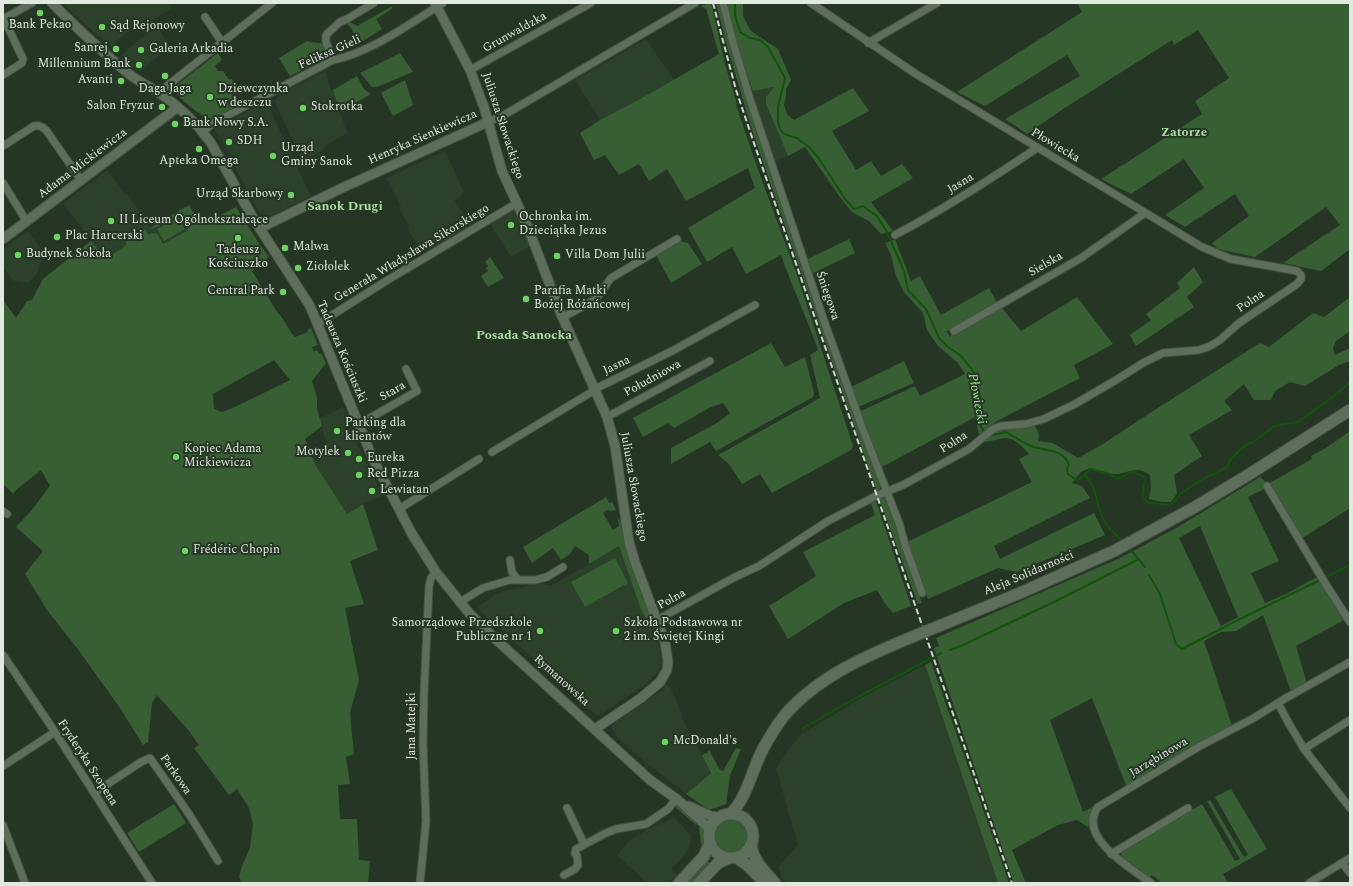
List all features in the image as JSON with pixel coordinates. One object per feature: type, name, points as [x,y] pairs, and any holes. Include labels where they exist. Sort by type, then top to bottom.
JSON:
[{"type":"main road","name":"Aleja Solidarności","points":[[725,815],[738,805],[762,750],[783,718],[806,694],[825,679],[868,656],[1020,593],[1114,551],[1195,507],[1350,410]]},
{"type":"main road","name":"Aleja Solidarności","points":[[748,784],[746,814],[749,824]]},
{"type":"main road","points":[[765,883],[747,865],[733,858],[723,857],[717,854],[710,843],[709,836],[712,824],[725,815],[741,816],[749,824],[753,834],[751,845],[755,858],[775,883]]},
{"type":"main road","points":[[679,883],[704,856],[710,843]]},
{"type":"main road","points":[[699,883],[718,863],[747,851],[751,845]]},
{"type":"street","points":[[3,75],[22,63],[23,59],[3,19],[32,3]]},
{"type":"street","name":"Tadeusza Kościuszki","points":[[52,3],[107,55],[131,75],[158,92],[187,114],[203,132],[260,228],[304,297],[318,324],[373,459],[412,534],[436,572]]},
{"type":"street","points":[[158,92],[272,3]]},
{"type":"street","points":[[333,60],[326,42],[326,35],[340,22],[374,3]]},
{"type":"street","name":"Grunwaldzka","points":[[470,70],[591,3]]},
{"type":"street","name":"Henryka Sienkiewicza","points":[[260,228],[342,188],[504,115],[687,5],[695,3]]},
{"type":"street","name":"Śniegowa","points":[[723,3],[750,99],[821,311],[862,427],[887,491],[922,593]]},
{"type":"street","name":"Płowiecka","points":[[811,3],[868,43],[916,74],[1202,247],[1231,259],[1297,271],[1301,275]]},
{"type":"street","points":[[868,43],[937,3]]},
{"type":"street","name":"Feliksa Gieli","points":[[203,132],[213,123],[333,60],[346,58],[366,49],[439,4]]},
{"type":"street","name":"Juliusza Słowackiego","points":[[439,4],[470,70],[484,107],[502,171],[527,225],[562,318],[607,417],[616,446],[629,542],[636,566],[665,642],[668,655],[665,676],[655,688],[595,729]]},
{"type":"street","points":[[205,17],[222,42]]},
{"type":"street","name":"Adama Mickiewicza","points":[[3,239],[178,107]]},
{"type":"street","points":[[3,146],[29,128],[38,125],[46,130],[82,180]]},
{"type":"street","name":"Jasna","points":[[895,235],[926,219],[1037,148]]},
{"type":"street","points":[[3,183],[26,222]]},
{"type":"street","name":"Generała Władysława Sikorskiego","points":[[318,324],[517,203]]},
{"type":"street","name":"Sielska","points":[[954,331],[1081,258],[1145,213]]},
{"type":"street","points":[[562,318],[596,299],[611,278],[677,239]]},
{"type":"street","name":"Polna","points":[[657,620],[735,577],[759,566],[828,521],[887,491],[903,485],[969,449],[982,439],[989,431],[1001,426],[1026,424],[1044,420],[1101,390],[1143,363],[1163,353],[1198,350],[1210,346],[1220,340],[1239,323],[1297,284],[1301,280],[1301,275]]},
{"type":"street","name":"Jasna","points":[[492,452],[595,389],[674,350],[755,305]]},
{"type":"street","name":"Południowa","points":[[607,417],[710,361]]},
{"type":"street","name":"Stara","points":[[358,425],[417,391],[406,369]]},
{"type":"street","points":[[399,509],[479,459]]},
{"type":"street","points":[[1267,486],[1350,622]]},
{"type":"street","points":[[510,560],[512,572],[518,580]]},
{"type":"street","points":[[460,602],[483,588],[510,580],[529,581],[547,577],[563,567]]},
{"type":"street","name":"Rymanowska","points":[[436,572],[460,602],[491,635],[650,780],[677,799],[706,815],[725,815]]},
{"type":"street","name":"Jana Matejki","points":[[420,883],[426,821],[423,729],[428,593],[430,578],[436,572]]},
{"type":"street","name":"Fryderyka Szopena","points":[[3,656],[55,732],[152,883]]},
{"type":"street","name":"Jarzębinowa","points":[[1151,883],[1111,854],[1099,839],[1094,824],[1094,812],[1098,807],[1200,746],[1242,724],[1350,662]]},
{"type":"street","points":[[1278,703],[1304,749],[1350,808]]},
{"type":"street","points":[[1304,749],[1350,720]]},
{"type":"street","points":[[3,766],[55,732]]},
{"type":"street","name":"Parkowa","points":[[94,793],[150,758],[189,814],[218,861]]},
{"type":"street","points":[[564,875],[575,869],[578,865],[575,852],[576,849],[616,829],[646,824],[668,809],[677,799]]},
{"type":"street","name":"Rymanowska","points":[[677,799],[710,829]]},
{"type":"street","points":[[567,808],[584,844]]},
{"type":"street","points":[[1111,854],[1188,808]]},
{"type":"street","points":[[3,825],[25,883]]},
{"type":"street","points":[[1309,883],[1350,858]]},
{"type":"street","points":[[1342,864],[1350,873]]},
{"type":"shaded area","points":[[62,3],[173,3],[170,5],[172,8],[152,20],[170,46],[140,72],[120,56],[146,34],[141,26],[126,33],[111,47]]},
{"type":"shaded area","points":[[711,3],[725,64],[737,104],[736,105],[798,278],[853,446],[851,450],[772,493],[760,474],[742,484],[729,464],[718,455],[820,398],[810,355],[818,350],[781,255],[746,274],[732,247],[707,262],[688,228],[755,188],[748,168],[686,201],[667,169],[649,181],[639,164],[619,175],[605,155],[594,160],[580,133],[600,120],[719,54],[706,9],[701,6]]},
{"type":"shaded area","points":[[716,3],[720,3],[743,88],[821,323],[879,479],[880,489],[877,492],[752,130]]},
{"type":"shaded area","points":[[727,3],[743,3],[743,16],[751,31],[778,49],[791,80],[786,89],[784,105],[787,114],[794,120],[853,88],[869,111],[832,131],[856,170],[871,161],[881,176],[902,164],[913,178],[871,202],[893,231],[881,234],[869,221],[853,213],[842,200],[805,147],[788,156],[766,104],[766,97],[774,87],[753,91],[735,40]]},
{"type":"shaded area","points":[[1077,3],[1350,3],[1350,249],[1321,271],[1283,263],[1340,225],[1326,207],[1255,257],[1218,249],[1212,243],[1249,216],[1235,194],[1185,227],[1165,215],[1204,188],[1184,159],[1131,194],[1101,179],[1202,114],[1195,101],[1229,78],[1198,30],[1174,45],[1172,40],[1063,109],[1027,134],[1005,119],[1080,76],[1067,55],[985,106],[957,92],[1082,12]]},
{"type":"shaded area","points":[[391,7],[393,8],[376,19],[382,29],[360,43],[346,22],[350,22],[357,26]]},
{"type":"shaded area","points":[[646,39],[674,80],[600,120],[575,80]]},
{"type":"shaded area","points":[[307,41],[323,44],[329,57],[290,76],[279,58]]},
{"type":"shaded area","points":[[218,53],[222,60],[215,66],[218,71],[223,71],[229,80],[232,79],[239,90],[231,94],[234,100],[237,98],[240,104],[209,120],[184,101],[173,88]]},
{"type":"shaded area","points":[[400,53],[413,72],[377,87],[372,87],[360,73]]},
{"type":"shaded area","points":[[325,71],[347,133],[323,147],[325,150],[302,161],[275,102],[280,94]]},
{"type":"shaded area","points":[[357,76],[364,89],[371,94],[340,112],[333,90]]},
{"type":"shaded area","points":[[405,80],[413,105],[393,116],[381,93]]},
{"type":"shaded area","points":[[774,86],[766,97],[766,104],[788,156],[775,162],[757,108],[753,91]]},
{"type":"shaded area","points":[[266,102],[311,196],[270,216],[260,213],[237,172],[234,160],[214,129]]},
{"type":"shaded area","points":[[445,151],[464,192],[460,197],[454,200],[472,225],[422,254],[407,228],[409,226],[399,208],[401,206],[386,178]]},
{"type":"shaded area","name":"II Liceum Ogólnokształcące","points":[[107,170],[127,196],[128,195],[150,227],[155,228],[179,214],[189,230],[163,244],[126,245],[106,259],[63,204]]},
{"type":"shaded area","points":[[189,205],[201,225],[236,207],[269,257],[252,271],[277,312],[295,337],[308,332],[307,330],[311,328],[318,345],[312,347],[314,351],[317,350],[319,354],[321,353],[326,363],[312,381],[322,426],[305,439],[316,466],[347,514],[363,504],[378,550],[350,561],[364,604],[345,608],[359,680],[350,713],[354,754],[346,757],[350,784],[338,785],[340,819],[357,819],[359,860],[370,861],[368,883],[242,883],[239,877],[250,848],[253,824],[249,808],[237,789],[229,795],[194,748],[199,745],[189,731],[157,695],[152,703],[148,742],[143,745],[120,708],[77,648],[47,610],[25,574],[43,551],[16,527],[31,511],[50,486],[41,470],[13,494],[3,484],[3,300],[16,318],[27,301],[32,300],[43,279],[91,241],[106,259],[126,245],[126,242],[145,229],[148,234],[157,233],[163,244],[188,230],[180,214],[155,228],[150,228]],"holes":[[[274,360],[290,380],[222,412],[214,409],[213,394]]]},
{"type":"shaded area","points":[[514,209],[530,246],[511,257],[490,223]]},
{"type":"shaded area","points":[[178,217],[185,229],[164,241],[157,229]]},
{"type":"shaded area","points":[[28,231],[43,251],[43,256],[36,275],[29,282],[22,283],[14,281],[3,268],[3,249]]},
{"type":"shaded area","points":[[849,239],[855,253],[813,273],[808,259]]},
{"type":"shaded area","points":[[895,239],[911,281],[920,276],[941,315],[989,288],[997,303],[951,330],[946,331],[950,337],[952,334],[1001,307],[1021,331],[1077,297],[1113,344],[1074,365],[1080,378],[997,421],[979,435],[975,417],[882,467],[876,452],[870,443],[860,413],[861,411],[915,386],[920,396],[965,374],[957,362],[938,346],[927,330],[923,313],[904,292],[896,276],[891,255],[885,243]]},
{"type":"shaded area","points":[[680,241],[688,243],[702,264],[671,283],[656,255]]},
{"type":"shaded area","points":[[490,257],[504,278],[488,287],[481,276],[488,271],[486,268],[488,266],[485,262]]},
{"type":"shaded area","points":[[1194,267],[1203,282],[1187,297],[1194,307],[1136,346],[1130,335],[1151,320],[1146,314],[1180,288],[1177,283]]},
{"type":"shaded area","points":[[1350,297],[1350,331],[1336,341],[1333,348],[1335,355],[1350,348],[1350,361],[1339,365],[1305,386],[1290,382],[1275,391],[1271,400],[1254,400],[1244,384],[1224,401],[1232,410],[1189,435],[1202,456],[1174,475],[1177,493],[1171,502],[1162,502],[1149,499],[1151,488],[1150,475],[1145,472],[1133,470],[1113,474],[1090,468],[1081,472],[1072,483],[1082,486],[1090,498],[994,546],[1000,559],[1094,513],[1105,535],[1017,572],[998,568],[928,599],[907,542],[1032,482],[1019,459],[1029,454],[1014,440],[1006,438],[986,442],[984,440],[993,431],[1035,426],[1039,434],[1038,441],[1053,443],[1078,458],[1103,444],[1260,343],[1269,347],[1313,313],[1324,317]]},
{"type":"shaded area","points":[[771,343],[785,367],[805,357],[814,393],[813,397],[716,451],[710,442],[671,464],[671,448],[717,423],[730,413],[723,403],[709,408],[674,428],[668,423],[643,437],[633,418]]},
{"type":"shaded area","points":[[904,361],[914,383],[858,407],[851,387]]},
{"type":"shaded area","points":[[343,407],[354,437],[383,496],[353,509],[347,515],[316,466],[314,460],[330,452],[319,419]]},
{"type":"shaded area","points":[[1350,431],[1350,508],[1301,539],[1268,484],[1312,459],[1311,456],[1326,448]]},
{"type":"shaded area","points":[[1260,477],[1268,484],[1264,489],[1248,497],[1279,561],[1251,573],[1265,603],[1286,594],[1319,576],[1346,619],[1296,646],[1307,684],[1291,691],[1263,615],[1236,631],[1221,632],[1204,641],[1232,726],[1195,744],[1127,788],[1092,698],[1050,720],[1083,812],[1094,806],[1088,827],[1077,820],[1058,825],[1012,850],[1026,883],[1014,883],[934,648],[939,646],[936,638],[1120,558],[1178,527]],"holes":[[[1200,526],[1238,617],[1221,626],[1179,538]]]},
{"type":"shaded area","points":[[883,496],[888,499],[922,603],[918,604],[879,498]]},
{"type":"shaded area","points":[[606,497],[609,503],[612,502],[616,510],[607,510],[603,513],[613,530],[619,526],[618,520],[620,519],[629,557],[651,619],[648,622],[641,610],[619,546],[589,564],[589,555],[575,546],[570,554],[561,560],[553,548],[532,563],[523,547]]},
{"type":"shaded area","points":[[876,501],[911,606],[893,613],[877,590],[844,603],[788,639],[769,606],[816,576],[803,552],[875,515],[871,503]]},
{"type":"shaded area","name":"Szkoła Podstawowa nr 2 im. Świętej Kingi","points":[[619,546],[641,610],[657,637],[662,664],[657,673],[643,686],[600,715],[596,715],[478,609],[479,606],[497,593],[540,583],[550,586]]},
{"type":"shaded area","points":[[615,558],[628,583],[585,607],[571,582]]},
{"type":"shaded area","points":[[931,662],[1009,883],[998,883],[925,665]]},
{"type":"shaded area","points":[[925,665],[998,883],[787,883],[782,878],[778,867],[798,845],[776,768],[792,745],[802,734],[863,697]]},
{"type":"shaded area","points":[[665,684],[670,687],[685,724],[711,772],[686,794],[639,757],[618,738],[612,729],[612,726],[616,722],[663,690]]},
{"type":"shaded area","points":[[736,748],[741,749],[730,775],[726,804],[709,810],[686,794],[711,773],[702,755],[707,753],[709,750],[720,770],[723,771]]},
{"type":"shaded area","points":[[1231,789],[1267,849],[1223,874],[1228,883],[1162,883],[1152,875],[1149,878],[1123,858],[1121,852],[1122,850],[1202,804],[1235,861],[1240,859],[1207,801],[1210,800],[1244,857],[1248,855],[1215,797]]},
{"type":"shaded area","points":[[174,804],[186,823],[139,852],[127,833]]},
{"type":"shaded area","points":[[676,805],[699,822],[696,825],[674,806]]},
{"type":"shaded area","points":[[748,811],[759,832],[758,853],[756,847],[756,831],[749,819]]},
{"type":"shaded area","points":[[674,817],[690,835],[690,846],[683,857],[671,869],[677,875],[667,883],[647,883],[617,855],[629,841],[651,827]]},
{"type":"shaded area","points":[[728,819],[734,819],[738,820],[745,826],[748,836],[747,843],[741,850],[734,853],[728,853],[724,852],[717,846],[714,839],[714,833],[715,829],[721,822]]},
{"type":"shaded area","points":[[702,825],[706,838],[702,851],[699,828]]},
{"type":"shaded area","points":[[705,859],[712,865],[695,883],[685,883]]},
{"type":"waterway","name":"Płowiecki","points":[[735,3],[735,15],[740,32],[750,38],[760,40],[768,47],[785,78],[778,107],[778,121],[780,129],[784,134],[797,138],[809,147],[820,160],[845,199],[854,209],[863,206],[877,216],[887,232],[904,271],[908,290],[926,309],[939,338],[961,356],[974,372],[977,380],[976,392],[980,424],[984,433]]},
{"type":"waterway","name":"Płowiecki","points":[[989,436],[1006,432],[1030,446],[1059,453],[1069,464],[1067,470],[1068,474],[1076,480],[1081,478],[1091,469],[1110,474],[1116,479],[1131,472],[1143,476],[1145,479],[1142,498],[1149,503],[1169,505],[1176,500],[1180,494],[1203,479],[1227,467],[1229,461],[1242,448],[1275,426],[1298,422],[1338,393],[1350,382]]},
{"type":"waterway","points":[[1085,476],[1093,486],[1103,518],[1108,526],[1123,542]]},
{"type":"waterway","points":[[1129,548],[1145,567]]},
{"type":"waterway","points":[[950,650],[1056,601],[1139,559]]},
{"type":"waterway","points":[[1324,578],[1350,565]]},
{"type":"waterway","points":[[1149,575],[1160,594],[1176,644],[1182,649],[1320,580]]},
{"type":"waterway","points":[[803,728],[941,653]]},
{"type":"railway","points":[[713,3],[736,90],[756,149],[1012,883]]},
{"type":"place","name":"Bank Pekao","points":[[40,13]]},
{"type":"place","name":"Sąd Rejonowy","points":[[102,27]]},
{"type":"place","name":"Sanrej","points":[[116,49]]},
{"type":"place","name":"Galeria Arkadia","points":[[141,50]]},
{"type":"place","name":"Millennium Bank","points":[[139,65]]},
{"type":"place","name":"Daga Jaga","points":[[165,76]]},
{"type":"place","name":"Avanti","points":[[121,81]]},
{"type":"place","name":"Dziewczynka w deszczu","points":[[210,97]]},
{"type":"place","name":"Salon Fryzur","points":[[162,107]]},
{"type":"place","name":"Stokrotka","points":[[303,108]]},
{"type":"place","name":"Bank Nowy S.A.","points":[[175,124]]},
{"type":"place","name":"SDH","points":[[229,142]]},
{"type":"place","name":"Apteka Omega","points":[[199,149]]},
{"type":"place","name":"Urząd Gminy Sanok","points":[[273,156]]},
{"type":"place","name":"Urząd Skarbowy","points":[[291,195]]},
{"type":"place","name":"II Liceum Ogólnokształcące","points":[[111,221]]},
{"type":"place","name":"Ochronka im. Dzieciątka Jezus","points":[[511,225]]},
{"type":"place","name":"Plac Harcerski","points":[[57,237]]},
{"type":"place","name":"Tadeusz Kościuszko","points":[[238,238]]},
{"type":"place","name":"Malwa","points":[[285,248]]},
{"type":"place","name":"Budynek Sokoła","points":[[18,255]]},
{"type":"place","name":"Villa Dom Julii","points":[[557,256]]},
{"type":"place","name":"Ziołolek","points":[[298,268]]},
{"type":"place","name":"Central Park","points":[[283,292]]},
{"type":"place","name":"Parafia Matki Bożej Różańcowej","points":[[526,299]]},
{"type":"place","name":"Parking dla klientów","points":[[337,431]]},
{"type":"place","name":"Motylek","points":[[348,453]]},
{"type":"place","name":"Kopiec Adama Mickiewicza","points":[[176,457]]},
{"type":"place","name":"Eureka","points":[[359,459]]},
{"type":"place","name":"Red Pizza","points":[[359,475]]},
{"type":"place","name":"Lewiatan","points":[[372,491]]},
{"type":"place","name":"Frédéric Chopin","points":[[185,551]]},
{"type":"place","name":"Samorządowe Przedszkole Publiczne nr 1","points":[[540,631]]},
{"type":"place","name":"Szkoła Podstawowa nr 2 im. Świętej Kingi","points":[[616,631]]},
{"type":"place","name":"McDonald's","points":[[665,742]]},
{"type":"district","name":"Zatorze","points":[[1184,133]]},
{"type":"district","name":"Sanok Drugi","points":[[345,207]]},
{"type":"district","name":"Posada Sanocka","points":[[524,336]]}]
